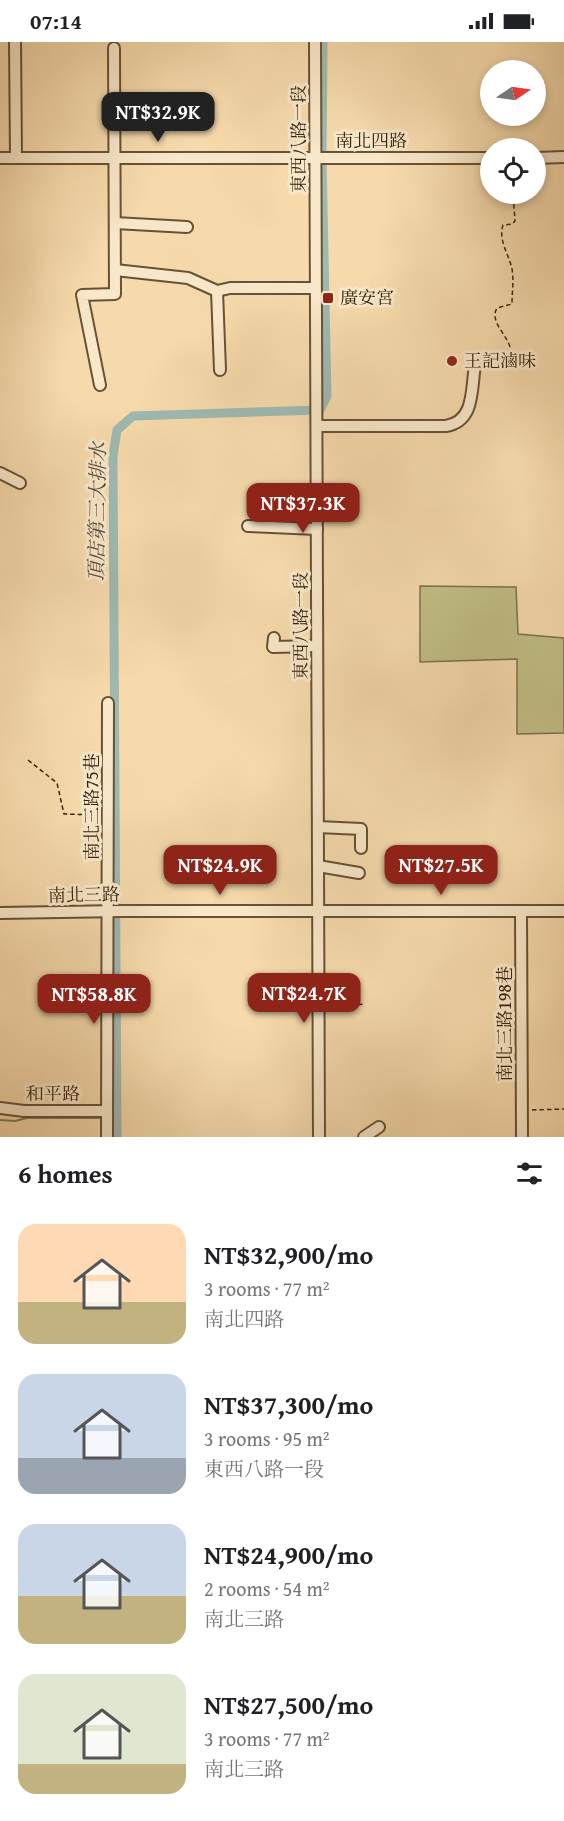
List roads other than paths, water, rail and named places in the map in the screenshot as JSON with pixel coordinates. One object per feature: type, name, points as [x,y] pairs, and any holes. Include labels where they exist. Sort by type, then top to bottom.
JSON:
[{"type":"street","points":[[15,42],[16,158]]},
{"type":"street","name":"東西八路一段","points":[[315,42],[319,1137]]},
{"type":"street","points":[[100,385],[82,295],[115,294],[114,48]]},
{"type":"street","name":"南北四路","points":[[0,158],[480,158]]},
{"type":"street","points":[[546,158],[564,158]]},
{"type":"street","points":[[115,224],[187,227]]},
{"type":"street","points":[[115,270],[188,278],[217,291],[230,288],[315,288]]},
{"type":"street","points":[[217,291],[220,370]]},
{"type":"street","points":[[317,426],[455,425],[462,421],[469,408],[474,366]]},
{"type":"street","points":[[0,473],[20,483]]},
{"type":"street","points":[[248,526],[317,529]]},
{"type":"street","points":[[274,638],[273,647],[317,646]]},
{"type":"street","name":"南北三路75巷","points":[[107,1137],[108,702]]},
{"type":"street","points":[[318,827],[361,829],[361,848]]},
{"type":"street","points":[[318,867],[359,873]]},
{"type":"street","name":"南北三路","points":[[0,913],[318,910],[564,911]]},
{"type":"street","name":"南北三路198巷","points":[[521,911],[522,1137]]},
{"type":"street","name":"和平路","points":[[0,1108],[24,1111],[107,1111]]},
{"type":"street","points":[[364,1137],[379,1127]]},
{"type":"waterway","name":"頂店第三大排水","points":[[117,1137],[113,456],[117,430],[133,416],[320,410],[327,396],[322,160],[323,42]]},
{"type":"waterway","points":[[0,1120],[100,1118]]},
{"type":"place","name":"廣安宮","points":[[328,298]]},
{"type":"place","name":"王記滷味","points":[[452,361]]}]
